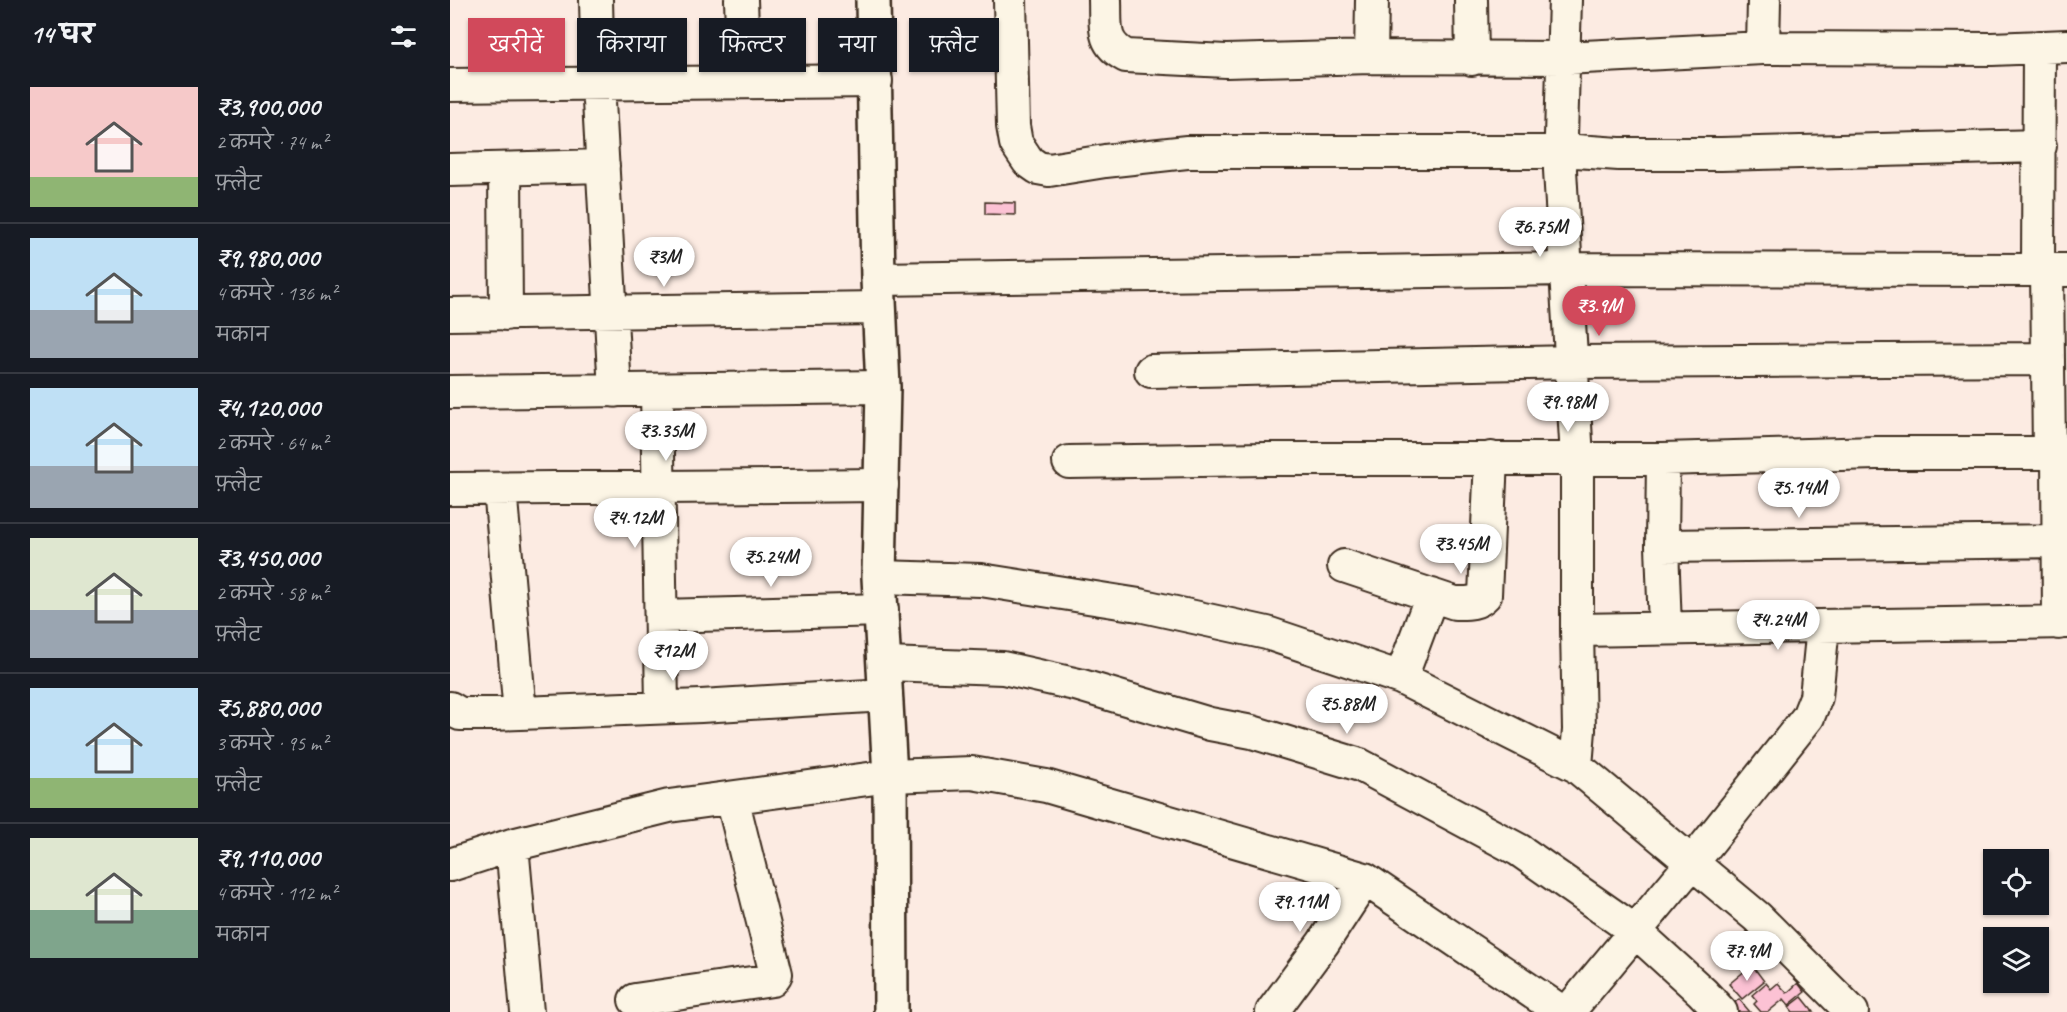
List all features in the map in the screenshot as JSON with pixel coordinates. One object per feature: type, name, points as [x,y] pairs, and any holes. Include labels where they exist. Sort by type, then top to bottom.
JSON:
[{"type":"street","points":[[596,0],[598,83],[615,391]]},
{"type":"street","points":[[741,0],[744,82]]},
{"type":"street","points":[[873,0],[878,294],[883,387],[879,577],[890,776],[891,1012]]},
{"type":"street","points":[[1011,0],[1013,126],[1016,142],[1028,161],[1038,168],[1049,170],[1105,160],[1187,152],[1548,152],[1562,150],[1619,154],[1721,154],[2040,146]]},
{"type":"street","points":[[1105,0],[1106,30],[1110,42],[1114,50],[1126,57],[1226,61],[1371,57],[1564,58],[1763,48],[1992,49],[2053,46],[2040,146],[2050,270],[2048,359],[2058,453],[2058,541],[2063,622],[1577,630]]},
{"type":"street","points":[[1371,57],[1372,0]]},
{"type":"street","points":[[1471,0],[1472,59]]},
{"type":"street","points":[[1565,0],[1560,170],[1577,458],[1579,730],[1576,766]]},
{"type":"street","points":[[1763,48],[1764,0]]},
{"type":"street","points":[[450,85],[876,81]]},
{"type":"street","points":[[450,170],[603,166]]},
{"type":"street","points":[[505,169],[506,314]]},
{"type":"street","points":[[450,314],[611,313],[878,294],[1565,269],[2050,270]]},
{"type":"street","points":[[1151,371],[1572,362],[2048,359]]},
{"type":"street","points":[[450,392],[883,387]]},
{"type":"street","points":[[657,390],[662,707]]},
{"type":"street","points":[[1069,462],[1491,458],[1663,459],[1876,453],[2058,453]]},
{"type":"street","points":[[1344,566],[1455,603],[1472,603],[1481,599],[1485,595],[1491,458]]},
{"type":"street","points":[[1663,459],[1662,546],[1665,628]]},
{"type":"street","points":[[450,489],[882,485]]},
{"type":"street","points":[[500,489],[520,713]]},
{"type":"street","points":[[1662,546],[2058,541]]},
{"type":"street","points":[[879,577],[981,580],[1139,605],[1267,633],[1401,678],[1576,766],[1757,917],[1852,1012]]},
{"type":"street","points":[[1401,678],[1432,595]]},
{"type":"street","points":[[661,616],[882,610]]},
{"type":"street","points":[[1568,1012],[1692,863],[1808,717],[1816,697],[1823,626]]},
{"type":"street","points":[[450,708],[460,714],[662,707],[886,679],[1003,668],[1079,685],[1210,724],[1252,732],[1360,765],[1518,850],[1635,931],[1721,1012]]},
{"type":"street","points":[[450,866],[512,845],[669,806],[890,776],[972,773],[1046,786],[1365,879],[1562,1012]]},
{"type":"street","points":[[635,1000],[772,980],[776,974],[732,798]]},
{"type":"street","points":[[512,845],[527,1012]]},
{"type":"street","points":[[1272,1012],[1323,943],[1365,879]]},
{"type":"building","points":[[985,202],[1015,203],[1015,215],[985,214]]},
{"type":"building","points":[[1752,965],[1764,981],[1742,999],[1729,984]]},
{"type":"building","points":[[1766,983],[1771,989],[1778,983],[1787,993],[1798,983],[1805,992],[1789,1005],[1784,999],[1768,1012],[1761,1012],[1754,1004],[1757,1001],[1752,995]]},
{"type":"building","points":[[1802,997],[1814,1012],[1793,1012],[1789,1007]]},
{"type":"building","points":[[1739,999],[1750,1012],[1728,1012],[1726,1010]]}]
